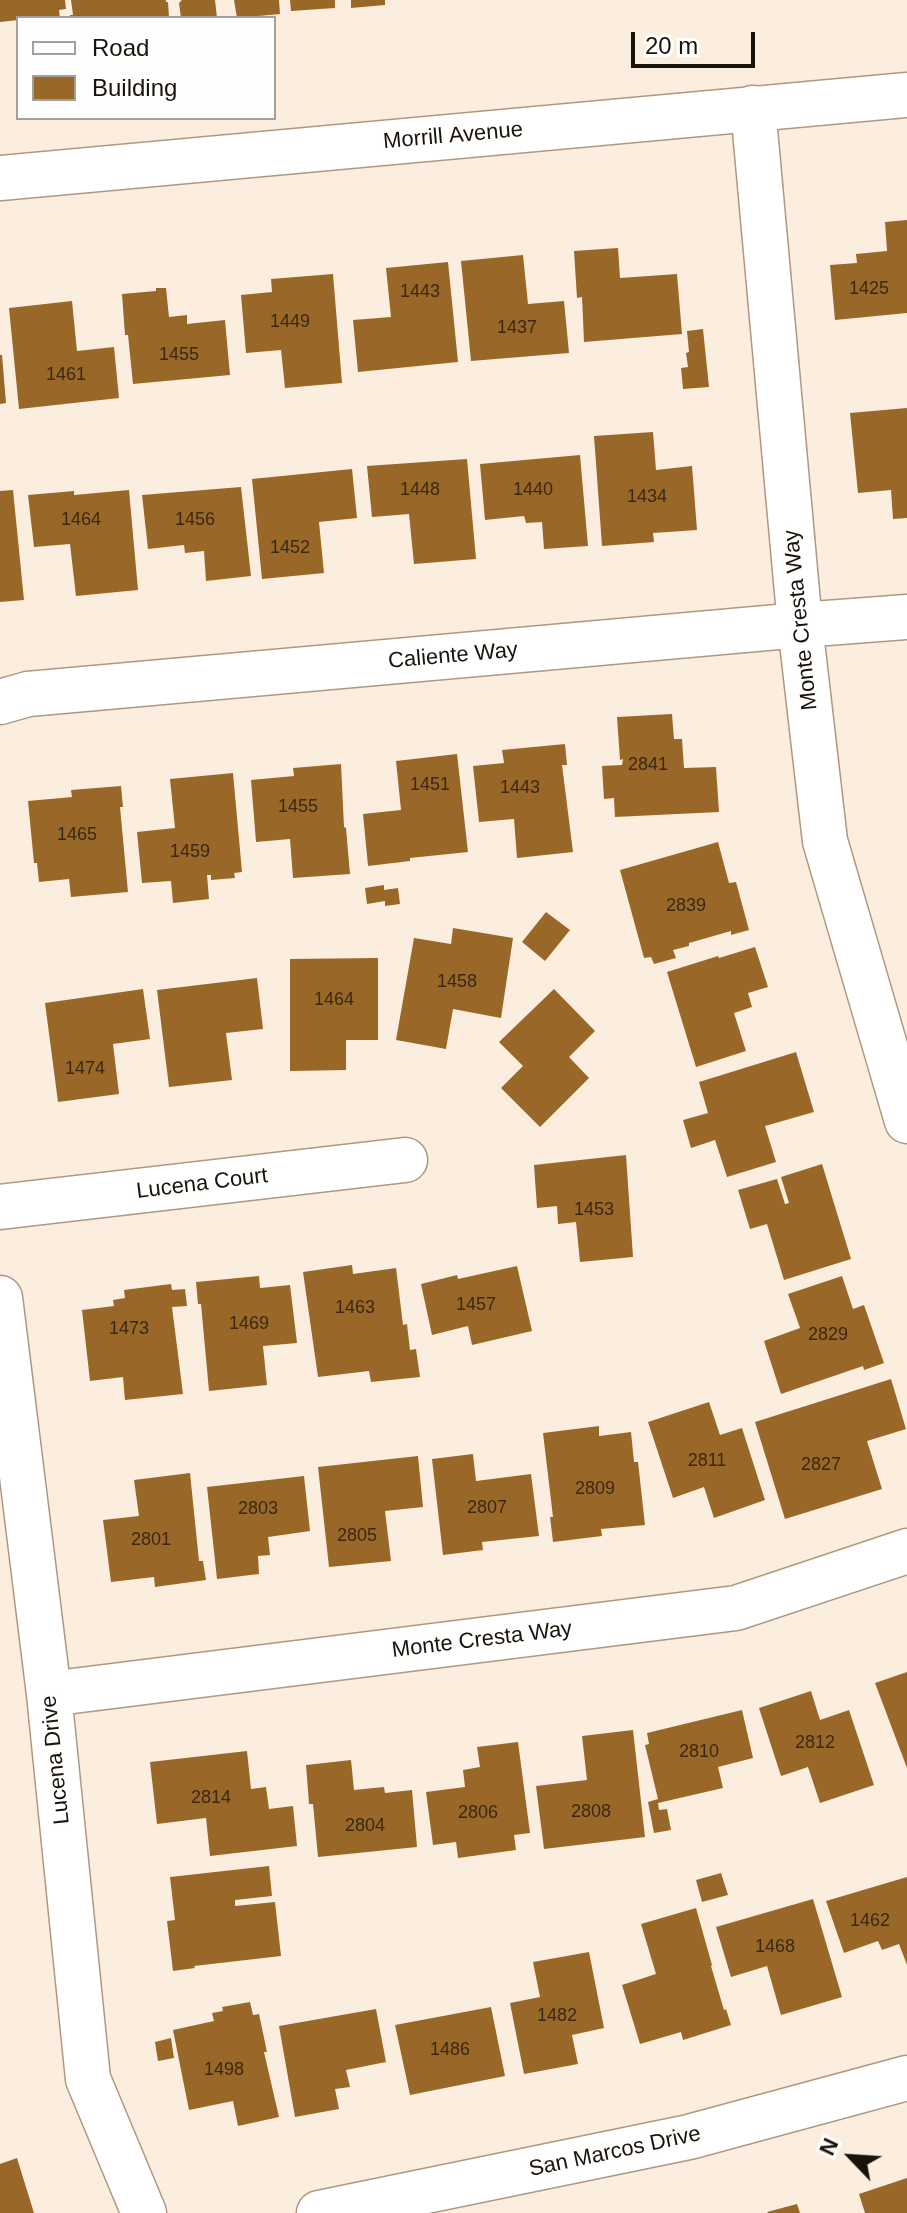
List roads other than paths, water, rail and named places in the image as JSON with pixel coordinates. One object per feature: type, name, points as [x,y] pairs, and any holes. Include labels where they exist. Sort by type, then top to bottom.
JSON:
[{"type":"street","name":"Morrill Avenue","points":[[0,178],[907,95]]},
{"type":"street","name":"Monte Cresta Way","points":[[753,108],[800,625],[825,841],[907,1121]]},
{"type":"street","name":"Caliente Way","points":[[0,702],[28,694],[907,617]]},
{"type":"street","name":"Lucena Court","points":[[0,1207],[405,1160]]},
{"type":"street","name":"Lucena Drive","points":[[0,1298],[49,1694],[88,2079],[144,2213]]},
{"type":"street","name":"Monte Cresta Way","points":[[49,1694],[736,1608],[907,1551]]},
{"type":"street","name":"San Marcos Drive","points":[[319,2213],[689,2137],[907,2078]]}]
